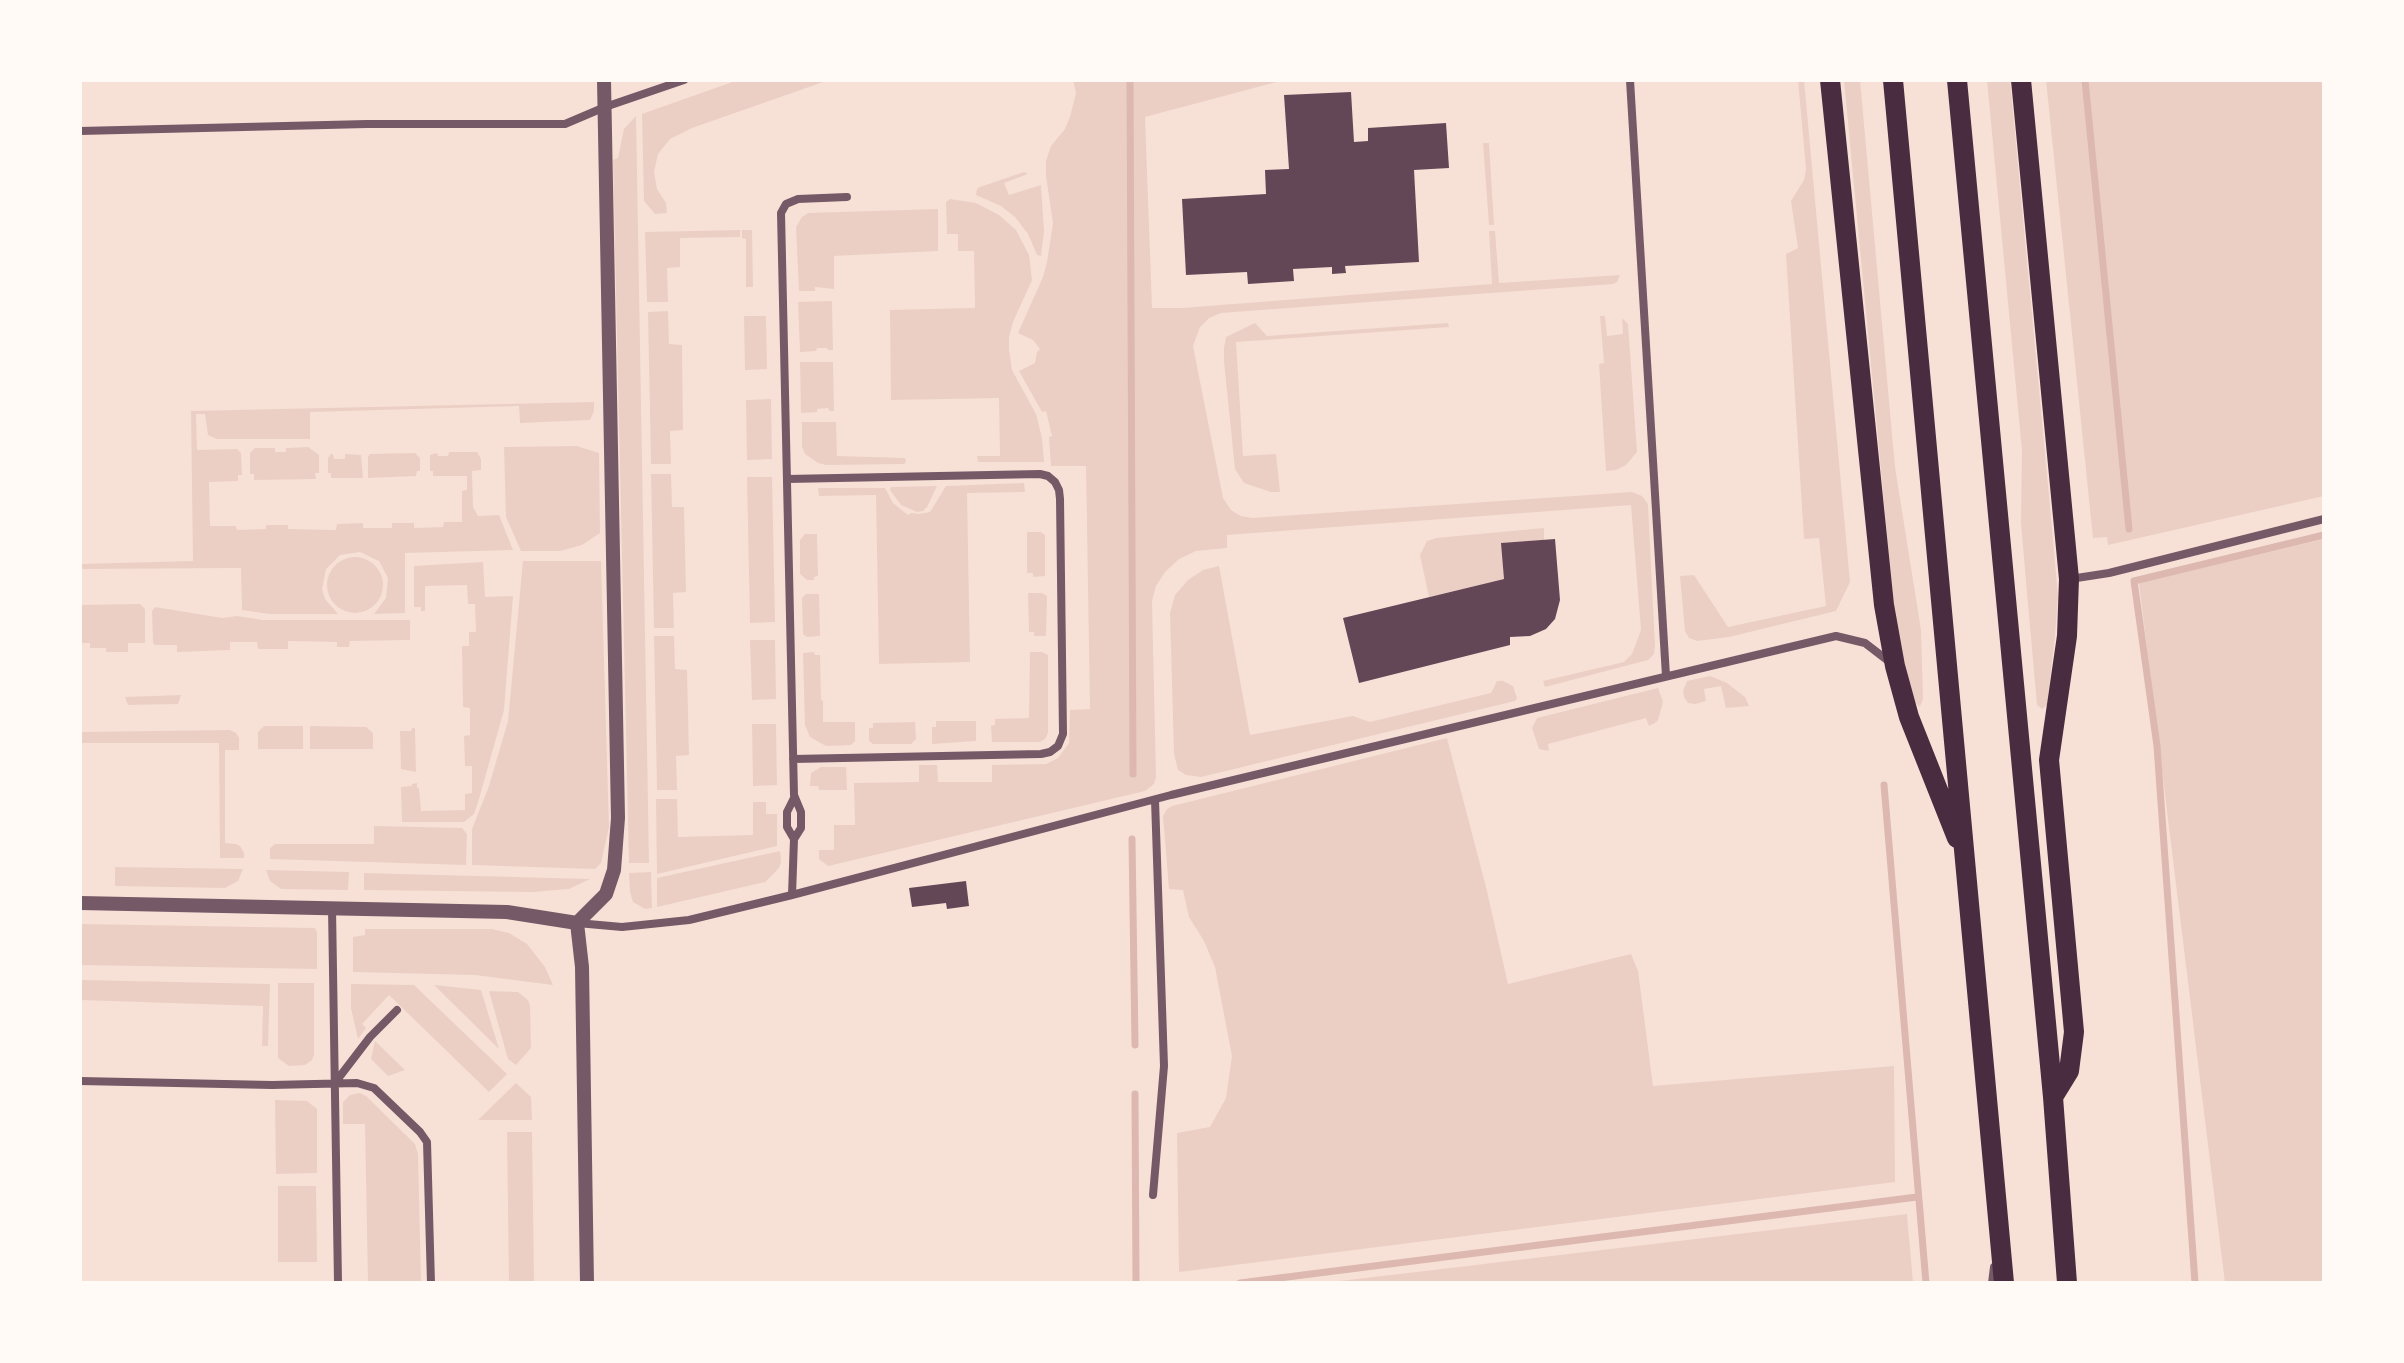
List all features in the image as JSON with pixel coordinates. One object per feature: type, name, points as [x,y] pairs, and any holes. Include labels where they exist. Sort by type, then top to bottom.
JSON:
[{"type":"highway","points":[[1830,80],[1884,605],[1895,666],[1909,717],[1966,861]]},
{"type":"highway","points":[[1893,80],[2004,1283]]},
{"type":"highway","points":[[1957,80],[2053,1097],[2067,1283]]},
{"type":"highway","points":[[2021,80],[2069,579],[2067,636],[2049,760],[2074,1032],[2069,1071],[2053,1097]]},
{"type":"street","points":[[577,923],[606,894],[614,870],[618,818],[604,80]]},
{"type":"street","points":[[80,131],[565,124],[684,80]]},
{"type":"street","points":[[1630,80],[1666,676]]},
{"type":"street","points":[[792,895],[794,839],[801,828],[801,812],[794,798],[781,213],[786,204],[798,199],[847,197]]},
{"type":"street","points":[[787,479],[1040,474],[1055,482],[1060,499],[1063,734],[1058,746],[1041,754],[793,759]]},
{"type":"street","points":[[2069,579],[2109,573],[2324,519]]},
{"type":"street","points":[[80,903],[507,912],[622,927],[689,920],[1155,800],[1836,636],[1865,643],[1895,666]]},
{"type":"street","points":[[794,798],[787,812],[787,827],[794,839]]},
{"type":"street","points":[[1153,1195],[1164,1066],[1155,800]]},
{"type":"street","points":[[332,908],[338,1283]]},
{"type":"street","points":[[577,923],[582,967],[587,1283]]},
{"type":"street","points":[[334,1085],[370,1037],[397,1010]]},
{"type":"street","points":[[80,1081],[357,1083],[374,1088],[427,1142],[431,1283]]},
{"type":"street","points":[[1992,1283],[1998,1218]]},
{"type":"street","points":[[2065,1260],[2078,1283]]},
{"type":"shaded area","points":[[738,80],[829,80],[692,128],[670,139],[658,154],[654,172],[667,213],[655,214],[644,201],[642,114]]},
{"type":"shaded area","points":[[1073,80],[1284,80],[1145,117],[1152,308],[1492,284],[1489,231],[1495,231],[1499,283],[1620,275],[1613,284],[1221,313],[1209,318],[1200,327],[1193,346],[1223,498],[1231,510],[1241,516],[1252,518],[1632,492],[1642,496],[1648,504],[1654,654],[1648,660],[1545,687],[1543,681],[1624,662],[1632,654],[1641,630],[1631,505],[1227,535],[1227,548],[1196,551],[1179,559],[1156,586],[1152,601],[1154,784],[1145,791],[828,866],[819,859],[819,850],[834,850],[834,825],[855,825],[854,783],[919,782],[919,765],[937,765],[938,782],[992,782],[992,765],[1046,764],[1058,758],[1069,743],[1070,710],[1090,709],[1086,466],[1051,466],[1049,437],[1052,436],[1046,411],[1042,412],[1019,371],[1035,363],[1040,349],[1033,340],[1018,333],[1047,262],[1053,223],[1046,161],[1051,146],[1070,117],[1076,93]]},
{"type":"shaded area","points":[[1798,80],[1804,80],[1850,582],[1836,611],[1729,637],[1697,641],[1689,638],[1685,631],[1680,576],[1694,575],[1728,627],[1826,606],[1819,538],[1804,539],[1786,254],[1798,248],[1791,201],[1804,180],[1806,169]]},
{"type":"shaded area","points":[[1844,80],[1860,80],[1895,467],[1921,630],[1923,699],[1920,707],[1915,703],[1897,640]]},
{"type":"shaded area","points":[[1987,80],[2010,80],[2052,528],[2058,597],[2047,705],[2042,709],[2037,705],[2027,593],[2021,523],[2022,451]]},
{"type":"shaded area","points":[[2046,80],[2324,80],[2324,496],[2108,545],[2107,537],[2093,538]]},
{"type":"shaded area","points":[[636,116],[649,863],[629,863],[613,160],[618,158],[624,129]]},
{"type":"shaded area","points":[[1483,143],[1489,143],[1494,225],[1489,225]]},
{"type":"shaded area","points":[[1024,172],[1028,174],[1004,183],[1009,195],[1041,185],[1044,231],[1041,256],[1037,255],[1028,234],[1015,217],[1001,206],[976,195],[980,187]]},
{"type":"shaded area","points":[[950,199],[976,203],[999,215],[1016,230],[1029,255],[1032,280],[1013,322],[1009,349],[1012,370],[1036,414],[1044,462],[978,462],[977,456],[1000,456],[999,398],[891,400],[890,310],[975,308],[974,251],[958,251],[958,234],[947,234],[946,202]]},
{"type":"shaded area","points":[[938,209],[938,251],[834,256],[834,289],[815,287],[815,291],[799,291],[796,227],[808,213]]},
{"type":"shaded area","points":[[740,230],[740,237],[680,238],[680,267],[667,268],[668,302],[647,302],[645,232]]},
{"type":"shaded area","points":[[742,230],[752,230],[753,287],[746,287],[746,239],[742,238]]},
{"type":"shaded area","points":[[832,301],[833,350],[817,348],[816,351],[800,352],[798,302]]},
{"type":"shaded area","points":[[668,311],[669,344],[682,345],[683,430],[670,431],[671,464],[651,464],[648,312]]},
{"type":"shaded area","points":[[744,316],[766,316],[767,369],[745,370]]},
{"type":"shaded area","points":[[1600,316],[1605,316],[1607,336],[1623,334],[1622,318],[1628,324],[1637,452],[1626,465],[1606,471],[1599,364],[1604,363]]},
{"type":"shaded area","points":[[1255,323],[1267,336],[1448,323],[1449,327],[1236,342],[1243,456],[1276,454],[1280,492],[1271,492],[1244,483],[1235,469],[1224,361],[1226,337]]},
{"type":"shaded area","points":[[800,362],[833,362],[834,411],[828,408],[801,413]]},
{"type":"shaded area","points":[[771,399],[772,459],[747,460],[746,400]]},
{"type":"shaded area","points":[[594,402],[590,420],[520,423],[519,406],[310,412],[310,439],[217,439],[208,435],[205,414],[196,414],[197,450],[237,449],[241,453],[242,475],[238,475],[238,481],[209,482],[210,526],[236,526],[237,530],[288,525],[288,529],[336,530],[337,524],[363,523],[363,528],[392,528],[392,523],[414,523],[414,528],[443,527],[444,522],[462,522],[462,491],[467,490],[467,476],[433,476],[430,455],[477,452],[481,470],[472,471],[473,507],[478,516],[499,515],[513,550],[405,553],[405,613],[374,614],[386,598],[388,578],[379,561],[360,552],[340,555],[326,569],[322,589],[325,599],[338,614],[269,614],[242,610],[241,568],[80,569],[80,564],[193,561],[191,411]]},
{"type":"shaded area","points":[[802,422],[836,422],[837,456],[905,458],[906,462],[818,463],[805,454],[802,447]]},
{"type":"shaded area","points":[[577,446],[599,453],[600,533],[582,545],[560,551],[521,551],[506,517],[504,447]]},
{"type":"shaded area","points":[[308,447],[319,455],[316,479],[254,480],[254,474],[250,474],[250,453],[255,448],[275,448],[275,452],[286,452],[286,448]]},
{"type":"shaded area","points":[[415,453],[420,458],[420,471],[416,476],[368,478],[370,454]]},
{"type":"shaded area","points":[[331,454],[334,459],[345,459],[345,454],[361,455],[363,478],[331,478],[328,458]]},
{"type":"shaded area","points":[[651,474],[671,474],[672,507],[684,507],[686,592],[673,593],[674,628],[654,628]]},
{"type":"shaded area","points":[[747,477],[772,477],[775,622],[750,623]]},
{"type":"shaded area","points":[[1024,483],[1025,492],[967,493],[970,662],[879,664],[876,495],[819,496],[818,488],[885,488],[893,503],[908,515],[930,512],[946,486]]},
{"type":"shaded area","points":[[937,486],[927,507],[917,512],[901,505],[890,490],[891,487]]},
{"type":"shaded area","points":[[1544,528],[1544,540],[1502,543],[1504,579],[1429,597],[1420,555],[1427,541]]},
{"type":"shaded area","points":[[1027,532],[1045,535],[1045,576],[1033,577],[1033,573],[1027,573]]},
{"type":"shaded area","points":[[805,534],[817,534],[818,576],[814,580],[807,580],[800,574],[800,540]]},
{"type":"shaded area","points":[[2324,539],[2324,1283],[2225,1283],[2139,583]]},
{"type":"shaded area","points":[[355,557],[375,565],[383,585],[375,605],[355,613],[335,605],[327,585],[335,565]]},
{"type":"shaded area","points":[[523,561],[601,561],[609,827],[601,863],[595,869],[472,865],[472,829],[489,786],[508,721]]},
{"type":"shaded area","points":[[483,562],[485,597],[513,596],[504,710],[479,799],[474,814],[464,822],[402,822],[401,787],[417,783],[421,811],[465,810],[465,794],[472,793],[472,766],[465,766],[464,736],[470,735],[470,708],[463,707],[462,646],[469,646],[469,632],[476,632],[475,604],[468,604],[467,585],[425,586],[425,611],[414,607],[414,566]]},
{"type":"shaded area","points":[[1219,566],[1250,735],[1353,716],[1370,722],[1491,693],[1497,681],[1513,686],[1517,698],[1515,701],[1201,777],[1186,775],[1178,770],[1174,754],[1170,613],[1175,595],[1188,580],[1203,570]]},
{"type":"shaded area","points":[[1028,593],[1047,596],[1046,636],[1034,636],[1034,632],[1029,632]]},
{"type":"shaded area","points":[[806,594],[819,594],[820,636],[807,637],[803,634],[802,598]]},
{"type":"shaded area","points":[[140,604],[145,609],[145,643],[128,643],[128,652],[106,652],[106,648],[90,648],[90,643],[80,643],[80,605]]},
{"type":"shaded area","points":[[155,607],[222,618],[410,620],[410,640],[350,641],[349,647],[337,647],[337,642],[288,641],[288,649],[258,649],[257,642],[230,642],[230,650],[177,652],[177,645],[153,643],[152,611]]},
{"type":"shaded area","points":[[654,636],[674,636],[675,669],[687,670],[689,755],[676,756],[677,790],[657,790]]},
{"type":"shaded area","points":[[750,640],[775,640],[776,699],[752,700]]},
{"type":"shaded area","points":[[1030,652],[1048,655],[1048,733],[1040,742],[992,742],[991,726],[995,725],[995,719],[1029,718]]},
{"type":"shaded area","points":[[803,653],[820,655],[823,722],[855,722],[855,741],[851,745],[826,746],[810,737],[805,725]]},
{"type":"shaded area","points":[[1710,676],[1727,683],[1745,697],[1749,706],[1726,708],[1721,686],[1704,689],[1706,701],[1688,703],[1683,691],[1687,681]]},
{"type":"shaded area","points":[[1658,688],[1663,702],[1655,723],[1649,726],[1646,718],[1548,744],[1549,751],[1539,749],[1532,728],[1537,718]]},
{"type":"shaded area","points":[[181,695],[178,704],[128,705],[125,697]]},
{"type":"shaded area","points":[[936,721],[976,721],[976,741],[932,744],[932,727],[936,727]]},
{"type":"shaded area","points":[[915,722],[916,739],[911,744],[873,744],[869,741],[869,728],[873,728],[873,723]]},
{"type":"shaded area","points":[[752,724],[776,724],[777,785],[753,786]]},
{"type":"shaded area","points":[[264,726],[303,726],[303,749],[258,749],[258,732]]},
{"type":"shaded area","points":[[310,726],[366,727],[373,733],[373,749],[310,749]]},
{"type":"shaded area","points":[[415,728],[416,772],[401,769],[400,731],[411,731]]},
{"type":"shaded area","points":[[230,730],[239,738],[239,750],[225,750],[225,843],[240,846],[244,858],[220,858],[219,743],[80,743],[80,732]]},
{"type":"shaded area","points":[[1447,738],[1508,984],[1631,954],[1638,971],[1653,1086],[1894,1066],[1895,1182],[1179,1272],[1177,1133],[1210,1127],[1226,1098],[1232,1056],[1215,967],[1189,917],[1183,890],[1169,889],[1163,816],[1172,806]]},
{"type":"shaded area","points":[[821,767],[846,767],[847,790],[819,790],[818,786],[810,786],[811,773]]},
{"type":"shaded area","points":[[656,799],[677,799],[678,837],[753,835],[753,802],[766,802],[766,814],[777,814],[777,846],[657,874]]},
{"type":"shaded area","points":[[374,826],[462,828],[467,834],[466,865],[270,859],[270,848],[275,844],[374,844]]},
{"type":"shaded area","points":[[780,851],[779,868],[765,882],[657,907],[657,878]]},
{"type":"shaded area","points":[[115,867],[243,869],[238,881],[225,888],[115,886]]},
{"type":"shaded area","points":[[266,870],[349,872],[348,890],[281,889],[270,881]]},
{"type":"shaded area","points":[[651,872],[652,908],[645,909],[633,902],[629,873]]},
{"type":"shaded area","points":[[364,873],[590,879],[569,889],[532,892],[364,890]]},
{"type":"shaded area","points":[[80,924],[315,928],[317,969],[80,965]]},
{"type":"shaded area","points":[[365,929],[492,929],[509,933],[527,944],[545,967],[553,985],[475,975],[353,972],[353,937],[365,935]]},
{"type":"shaded area","points":[[80,980],[270,984],[268,1046],[262,1046],[263,1006],[80,1000]]},
{"type":"shaded area","points":[[278,983],[314,983],[314,1055],[305,1065],[289,1066],[278,1058]]},
{"type":"shaded area","points":[[351,984],[414,985],[507,1074],[489,1092],[389,995],[362,1024],[366,1028],[358,1039],[351,1008]]},
{"type":"shaded area","points":[[434,985],[481,990],[499,1049]]},
{"type":"shaded area","points":[[489,991],[518,992],[528,1000],[531,1048],[516,1065],[508,1059]]},
{"type":"shaded area","points":[[375,1041],[405,1070],[388,1076],[371,1059]]},
{"type":"shaded area","points":[[516,1083],[531,1097],[532,1120],[478,1120]]},
{"type":"shaded area","points":[[360,1093],[415,1144],[418,1154],[421,1283],[368,1283],[365,1124],[343,1124],[343,1102],[350,1095]]},
{"type":"shaded area","points":[[275,1100],[307,1101],[317,1109],[317,1173],[276,1174]]},
{"type":"shaded area","points":[[507,1132],[532,1132],[534,1283],[509,1283]]},
{"type":"shaded area","points":[[278,1186],[316,1186],[317,1262],[278,1262]]},
{"type":"shaded area","points":[[1907,1214],[1913,1283],[1323,1283]]},
{"type":"building","points":[[1351,92],[1354,142],[1368,141],[1368,128],[1446,123],[1449,168],[1414,170],[1419,262],[1345,266],[1346,273],[1332,274],[1332,267],[1293,269],[1294,281],[1248,284],[1247,272],[1186,275],[1182,199],[1266,194],[1265,170],[1289,169],[1284,95]]},
{"type":"building","points":[[1555,539],[1560,600],[1555,619],[1546,629],[1530,636],[1510,637],[1510,645],[1359,683],[1343,618],[1504,579],[1501,543]]},
{"type":"building","points":[[966,881],[969,906],[947,909],[946,903],[912,907],[909,888]]},
{"type":"waterway","points":[[1130,80],[1133,774]]},
{"type":"waterway","points":[[2085,80],[2129,529]]},
{"type":"waterway","points":[[2195,1283],[2157,746],[2134,581],[2324,535]]},
{"type":"waterway","points":[[1884,785],[1926,1283]]},
{"type":"waterway","points":[[1132,839],[1135,1045]]},
{"type":"waterway","points":[[1135,1094],[1136,1283]]},
{"type":"waterway","points":[[1240,1283],[1917,1197]]}]
